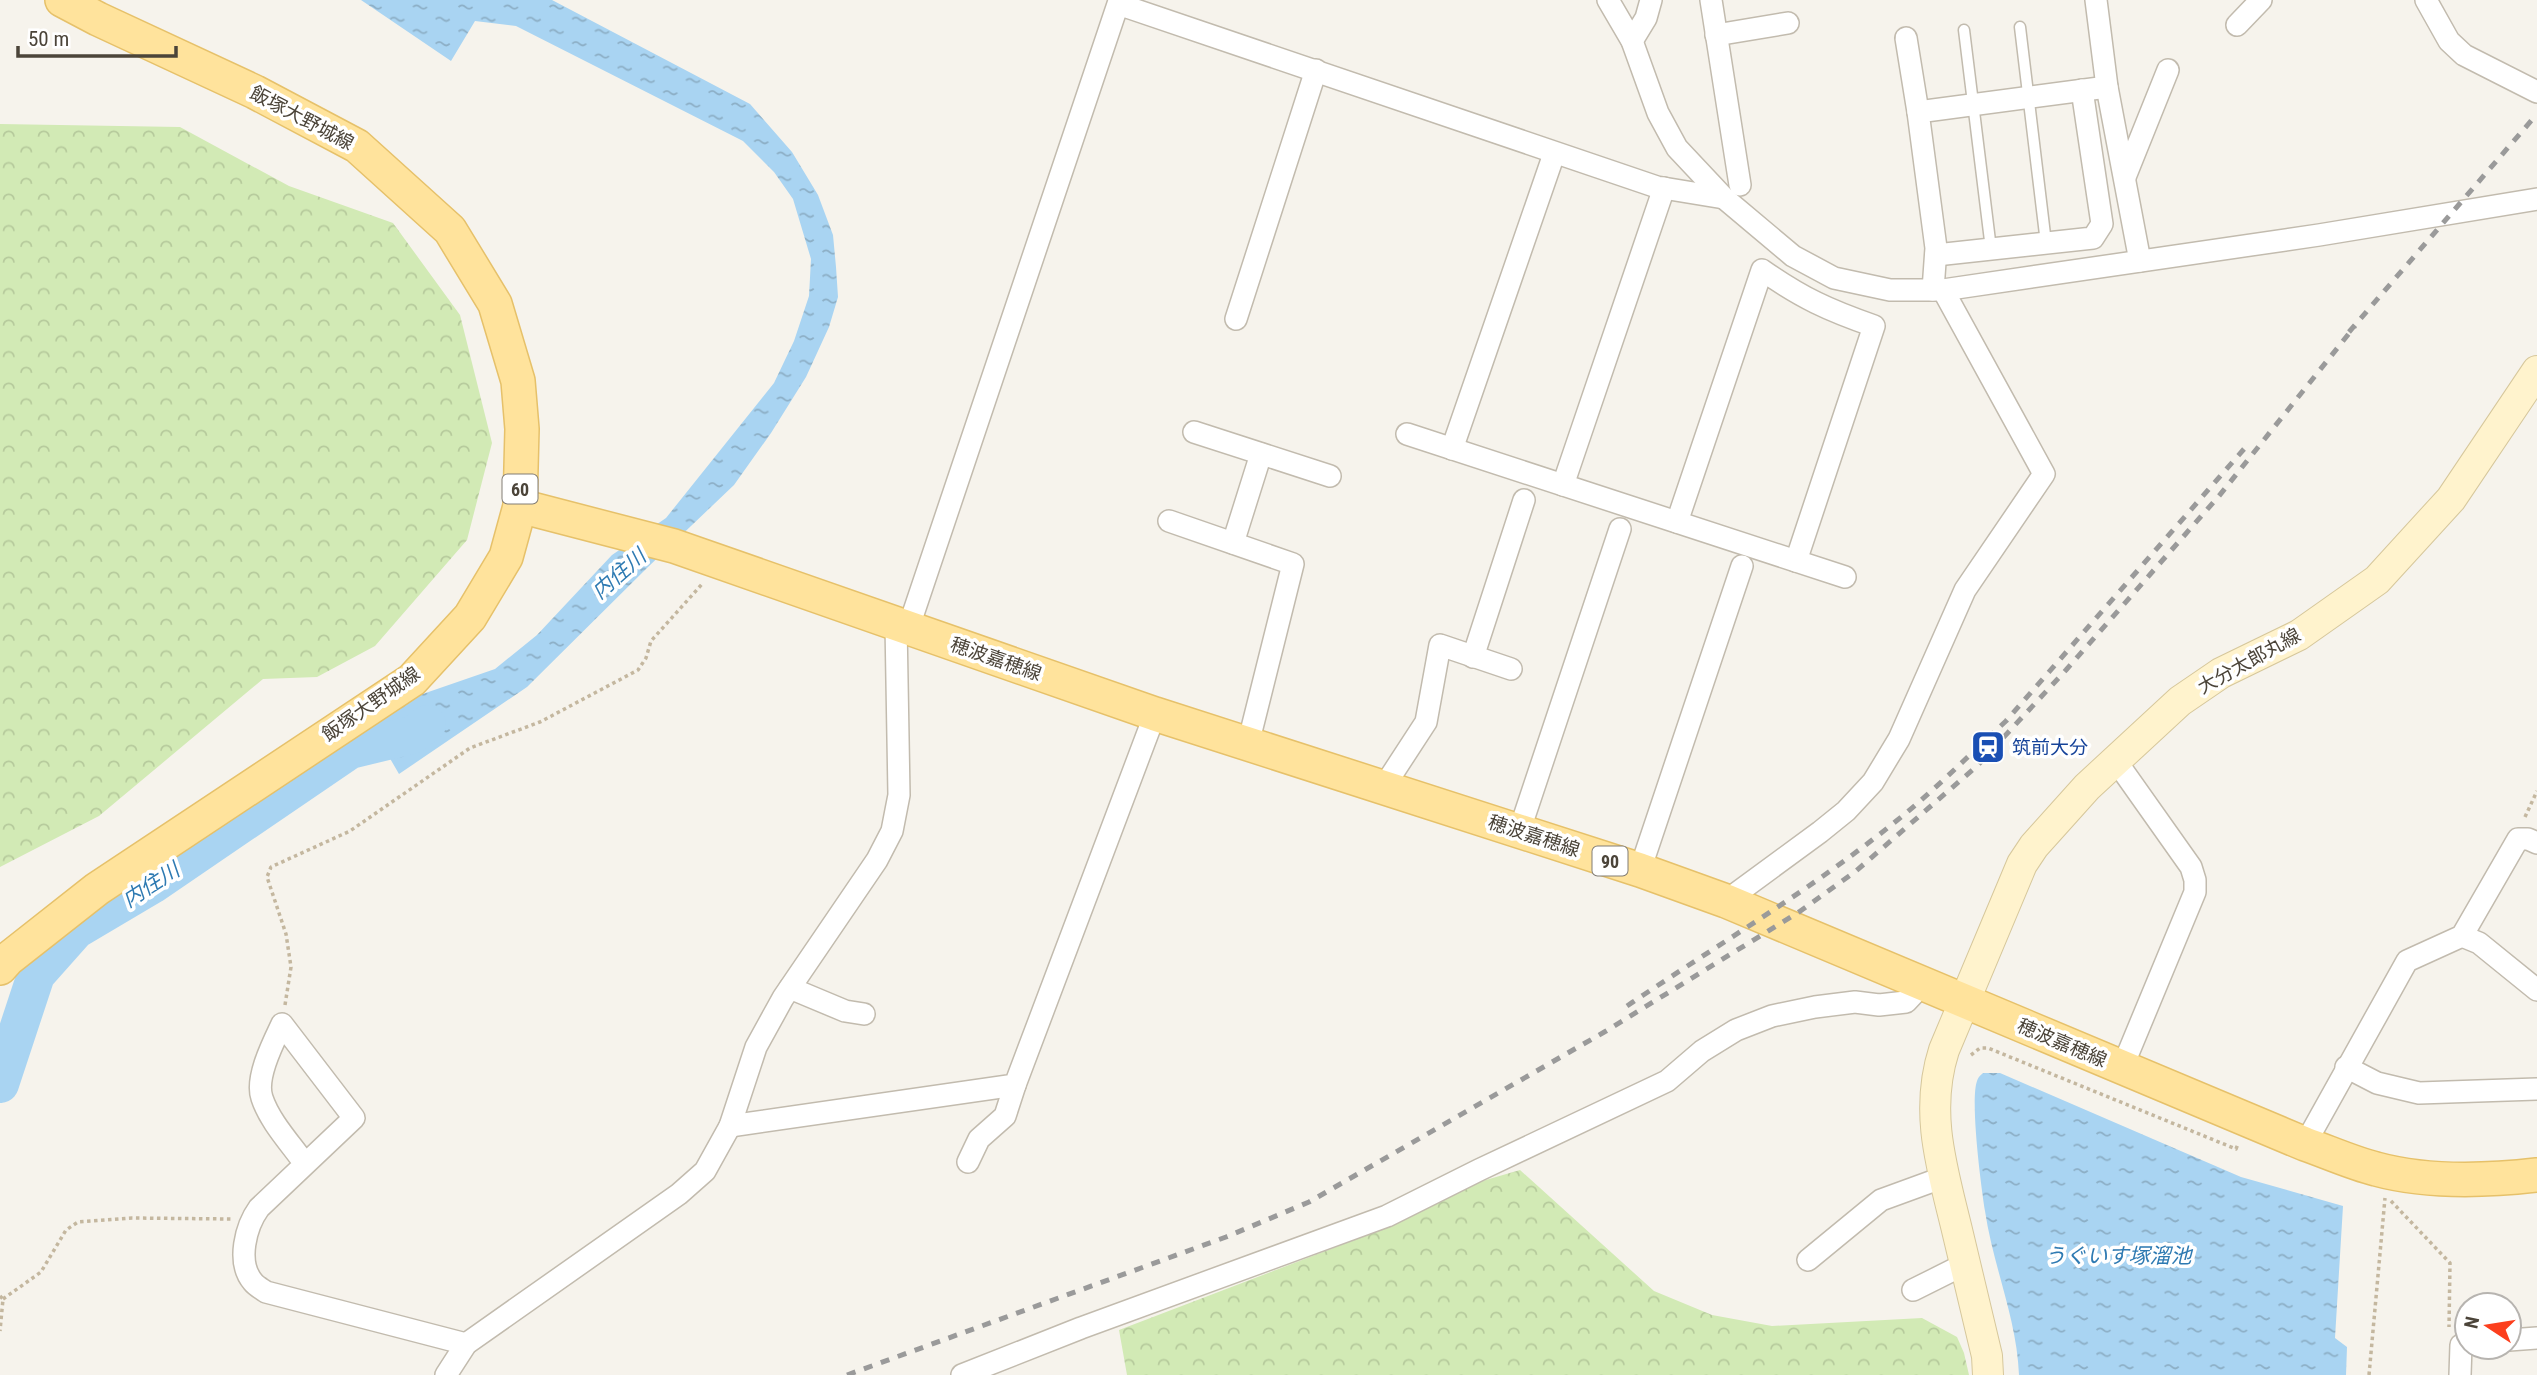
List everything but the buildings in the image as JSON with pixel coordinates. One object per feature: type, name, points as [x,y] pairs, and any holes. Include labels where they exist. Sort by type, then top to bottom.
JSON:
[{"type":"main road","name":"飯塚大野城線","points":[[0,968],[97,889],[412,680],[470,617],[506,557],[520,506],[523,429],[518,381],[495,304],[450,230],[357,146],[255,92],[62,0]]},
{"type":"main road","name":"大分太郎丸線","points":[[1988,1375],[1987,1356],[1934,1126],[1937,1073],[1944,1050],[2022,864],[2034,846],[2087,787],[2180,701],[2221,673],[2299,635],[2377,580],[2451,499],[2537,371]]},
{"type":"main road","name":"穂波嘉穂線","points":[[520,506],[674,545],[1154,714],[1640,870],[1726,901],[2305,1144],[2375,1169],[2454,1179],[2537,1175]]},
{"type":"street","points":[[1608,0],[1632,41],[1657,113],[1677,148],[1732,192],[1793,256],[1834,278],[1890,290],[1938,290],[2319,235],[2537,199]]},
{"type":"street","points":[[1632,41],[1646,18],[1651,0]]},
{"type":"street","points":[[1711,0],[1732,192]]},
{"type":"street","points":[[2096,0],[2107,87],[2140,261]]},
{"type":"street","points":[[2237,24],[2261,0]]},
{"type":"street","points":[[2426,0],[2449,41],[2464,55],[2537,92]]},
{"type":"street","points":[[446,1375],[466,1344],[679,1194],[705,1171],[730,1126],[756,1047],[790,988],[877,860],[892,831],[899,795],[902,627],[1118,4],[1317,70],[1554,154],[1664,188],[1732,192]]},
{"type":"street","points":[[1716,35],[1788,23]]},
{"type":"street","points":[[1726,901],[1846,811],[1873,782],[1899,739],[1965,590],[2044,474],[1938,290],[1918,112],[1906,38]]},
{"type":"street","points":[[1236,319],[1317,70]]},
{"type":"street","points":[[2125,177],[2168,70]]},
{"type":"street","points":[[1918,112],[2107,87]]},
{"type":"street","points":[[1936,255],[2093,237],[2102,224],[2082,90]]},
{"type":"street","points":[[1452,449],[1554,154]]},
{"type":"street","points":[[1563,485],[1664,188]]},
{"type":"street","points":[[1677,522],[1762,270],[1795,293],[1822,307],[1874,326],[1796,561]]},
{"type":"street","points":[[1194,432],[1330,476]]},
{"type":"street","points":[[1407,434],[1845,577]]},
{"type":"street","points":[[1233,543],[1261,454]]},
{"type":"street","points":[[1473,657],[1524,500]]},
{"type":"street","points":[[1169,521],[1293,564],[1248,744]]},
{"type":"street","points":[[1519,832],[1620,529]]},
{"type":"street","points":[[1640,870],[1742,566]]},
{"type":"street","points":[[1383,788],[1426,722],[1440,645],[1511,669]]},
{"type":"street","points":[[968,1162],[979,1139],[1005,1116],[1154,714]]},
{"type":"street","points":[[2116,761],[2191,867],[2195,880],[2194,892],[2122,1068]]},
{"type":"street","points":[[2305,1144],[2407,961],[2441,943],[2462,936],[2528,841]]},
{"type":"street","points":[[2462,936],[2479,943],[2507,963],[2537,990]]},
{"type":"street","points":[[962,1375],[1081,1328],[1387,1216],[1667,1081],[1702,1051],[1736,1030],[1772,1016],[1815,1007],[1855,1002],[1906,1002],[1922,985]]},
{"type":"street","points":[[790,988],[845,1011],[864,1014]]},
{"type":"street","points":[[305,1164],[270,1115],[260,1096],[267,1055],[282,1024],[354,1118],[259,1208],[250,1221],[245,1253],[246,1270],[253,1282],[266,1292],[466,1344]]},
{"type":"street","points":[[2346,1067],[2377,1083],[2419,1093],[2537,1089]]},
{"type":"street","points":[[730,1126],[1015,1086]]},
{"type":"street","points":[[1808,1260],[1881,1200],[1944,1177]]},
{"type":"street","points":[[1913,1290],[1965,1264]]},
{"type":"lane","points":[[2020,27],[2046,243]]},
{"type":"lane","points":[[1964,30],[1991,249]]},
{"type":"path","points":[[282,1024],[291,967],[286,934],[267,877],[271,867],[349,831],[470,748],[540,722],[639,670],[652,641],[721,562]]},
{"type":"path","points":[[2528,841],[2537,791]]},
{"type":"path","points":[[1966,1063],[1972,1053],[1980,1048],[1988,1048],[2236,1149]]},
{"type":"path","points":[[2369,1375],[2385,1194],[2450,1263],[2449,1331]]},
{"type":"path","points":[[0,1331],[2,1298],[41,1272],[66,1230],[78,1222],[210,1217],[250,1221]]},
{"type":"green space","points":[[0,124],[180,127],[289,186],[393,223],[460,315],[492,443],[467,540],[375,646],[317,677],[263,679],[99,816],[0,867]]},
{"type":"green space","points":[[1520,1170],[1654,1291],[1712,1315],[1772,1326],[1922,1318],[1957,1337],[1969,1375],[1127,1375],[1119,1330],[1383,1229],[1472,1184]]},
{"type":"water","points":[[361,0],[552,0],[750,104],[792,152],[818,195],[833,235],[838,297],[829,327],[806,377],[734,485],[527,687],[399,774],[370,724],[411,698],[495,669],[537,635],[612,555],[666,518],[774,383],[794,341],[809,296],[811,259],[793,199],[774,172],[743,141],[516,26],[475,21],[451,61]]},
{"type":"water","name":"うぐいす塚溜池","points":[[1983,1073],[2000,1073],[2241,1177],[2343,1206],[2335,1338],[2347,1347],[2346,1375],[2019,1375],[2014,1333],[1989,1232],[1981,1183],[1975,1091],[1977,1081]]},
{"type":"waterway","name":"内住川","points":[[0,1084],[36,975],[76,930],[152,885],[350,750],[412,735],[427,724]]},
{"type":"railway","points":[[2349,332],[2537,114]]},
{"type":"railway","points":[[847,1375],[1226,1237],[1309,1202],[1606,1031],[1799,912],[1856,871],[1977,766],[2066,670],[2219,496],[2355,326]]},
{"type":"railway","points":[[1627,1006],[1830,871],[1895,822],[1938,785],[2006,721],[2244,449]]},
{"type":"place","name":"筑前大分","points":[[1988,747]]}]
